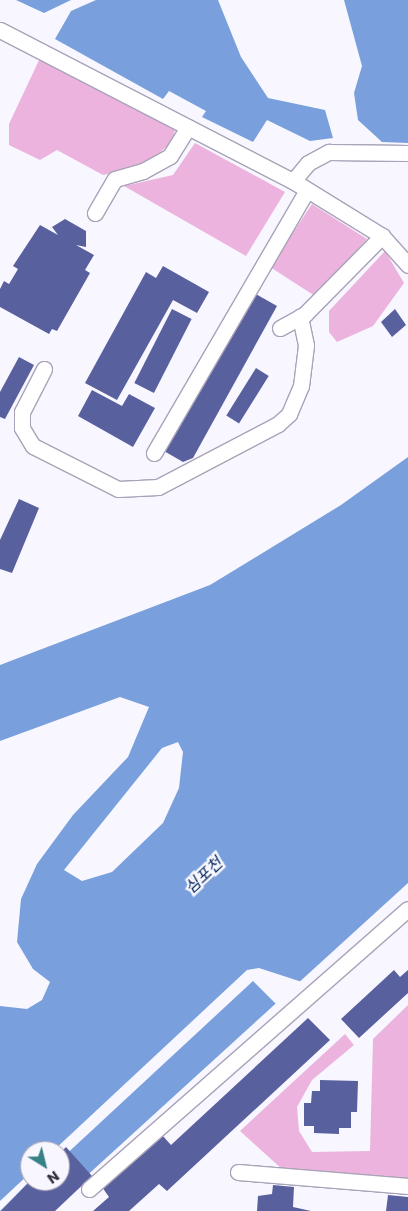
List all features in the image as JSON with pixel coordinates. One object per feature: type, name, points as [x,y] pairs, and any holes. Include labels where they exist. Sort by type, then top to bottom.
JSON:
[{"type":"street","points":[[0,30],[293,181],[382,236],[408,265]]},
{"type":"street","points":[[95,213],[114,179],[144,172],[170,156],[188,127]]},
{"type":"street","points":[[293,181],[308,163],[329,152],[408,154]]},
{"type":"street","points":[[154,453],[307,190]]},
{"type":"street","points":[[280,328],[300,317],[382,236]]},
{"type":"street","points":[[44,369],[22,412],[22,428],[33,446],[118,489],[158,487],[278,424],[289,414],[301,386],[306,345],[300,317]]},
{"type":"street","points":[[89,1189],[408,909]]},
{"type":"street","points":[[238,1172],[408,1186]]},
{"type":"shaded area","points":[[40,58],[175,130],[172,142],[144,166],[103,175],[57,150],[40,160],[9,145],[9,124]]},
{"type":"shaded area","points":[[195,143],[285,192],[246,256],[124,186],[173,175]]},
{"type":"shaded area","points":[[312,204],[367,239],[315,296],[270,267]]},
{"type":"shaded area","points":[[385,251],[404,283],[373,326],[337,342],[329,332],[329,311]]},
{"type":"shaded area","points":[[408,1005],[408,1179],[282,1169],[240,1131],[345,1034],[354,1045],[312,1080],[297,1107],[299,1131],[312,1152],[370,1151],[373,1039]]},
{"type":"water","points":[[16,0],[71,0],[44,13]]},
{"type":"water","points":[[96,0],[218,0],[241,57],[268,98],[325,110],[333,138],[310,141],[267,120],[253,142],[202,117],[206,111],[169,91],[163,99],[55,39],[71,11]]},
{"type":"water","points":[[344,0],[408,0],[408,143],[382,142],[358,120],[354,93],[362,66]]},
{"type":"water","name":"심포천","points":[[408,457],[408,883],[70,1191],[70,1141],[20,1141],[20,1191],[70,1191],[48,1211],[0,1211],[0,1006],[27,1009],[42,1000],[50,982],[33,969],[17,942],[21,899],[37,864],[73,815],[128,757],[149,707],[120,697],[0,741],[0,665],[210,585],[341,505]],"holes":[[[178,742],[183,752],[179,788],[163,823],[112,872],[82,881],[64,870],[162,748]]]},
{"type":"pier","points":[[259,968],[302,982],[276,1004],[253,981],[70,1151],[70,1141],[64,1141],[247,970]]},
{"type":"pier","points":[[20,1182],[20,1191],[0,1211],[0,1201]]},
{"type":"building","points":[[65,219],[86,231],[86,247],[76,245],[94,255],[85,270],[90,273],[57,331],[52,329],[49,334],[0,307],[0,289],[4,281],[9,284],[18,269],[13,266],[40,225],[58,235],[52,227]]},
{"type":"building","points":[[163,266],[209,292],[197,313],[173,300],[117,400],[85,383],[146,272],[156,278]]},
{"type":"building","points":[[254,293],[277,306],[193,458],[183,462],[164,451]]},
{"type":"building","points":[[172,309],[192,319],[154,393],[134,383]]},
{"type":"building","points":[[395,309],[406,325],[392,337],[381,322]]},
{"type":"building","points":[[19,357],[34,365],[5,419],[0,417],[0,392]]},
{"type":"building","points":[[256,368],[269,376],[239,423],[226,415]]},
{"type":"building","points":[[92,390],[122,406],[129,394],[155,408],[133,447],[78,416]]},
{"type":"building","points":[[19,499],[39,508],[12,573],[0,569],[0,540]]},
{"type":"building","points":[[394,970],[400,977],[408,970],[408,993],[359,1038],[341,1019]]},
{"type":"building","points":[[308,1018],[330,1040],[167,1191],[159,1184],[129,1211],[93,1211],[109,1197],[102,1187],[162,1135],[171,1145]]},
{"type":"building","points":[[320,1080],[358,1081],[357,1112],[351,1112],[351,1128],[339,1128],[339,1134],[314,1133],[314,1126],[304,1126],[304,1103],[311,1103],[312,1091],[320,1091]]},
{"type":"building","points":[[70,1151],[92,1176],[55,1211],[1,1211],[20,1191],[70,1191]]},
{"type":"building","points":[[273,1185],[294,1187],[293,1207],[311,1211],[257,1211],[258,1196],[272,1194]]},
{"type":"building","points":[[388,1195],[408,1197],[408,1211],[386,1211]]}]
